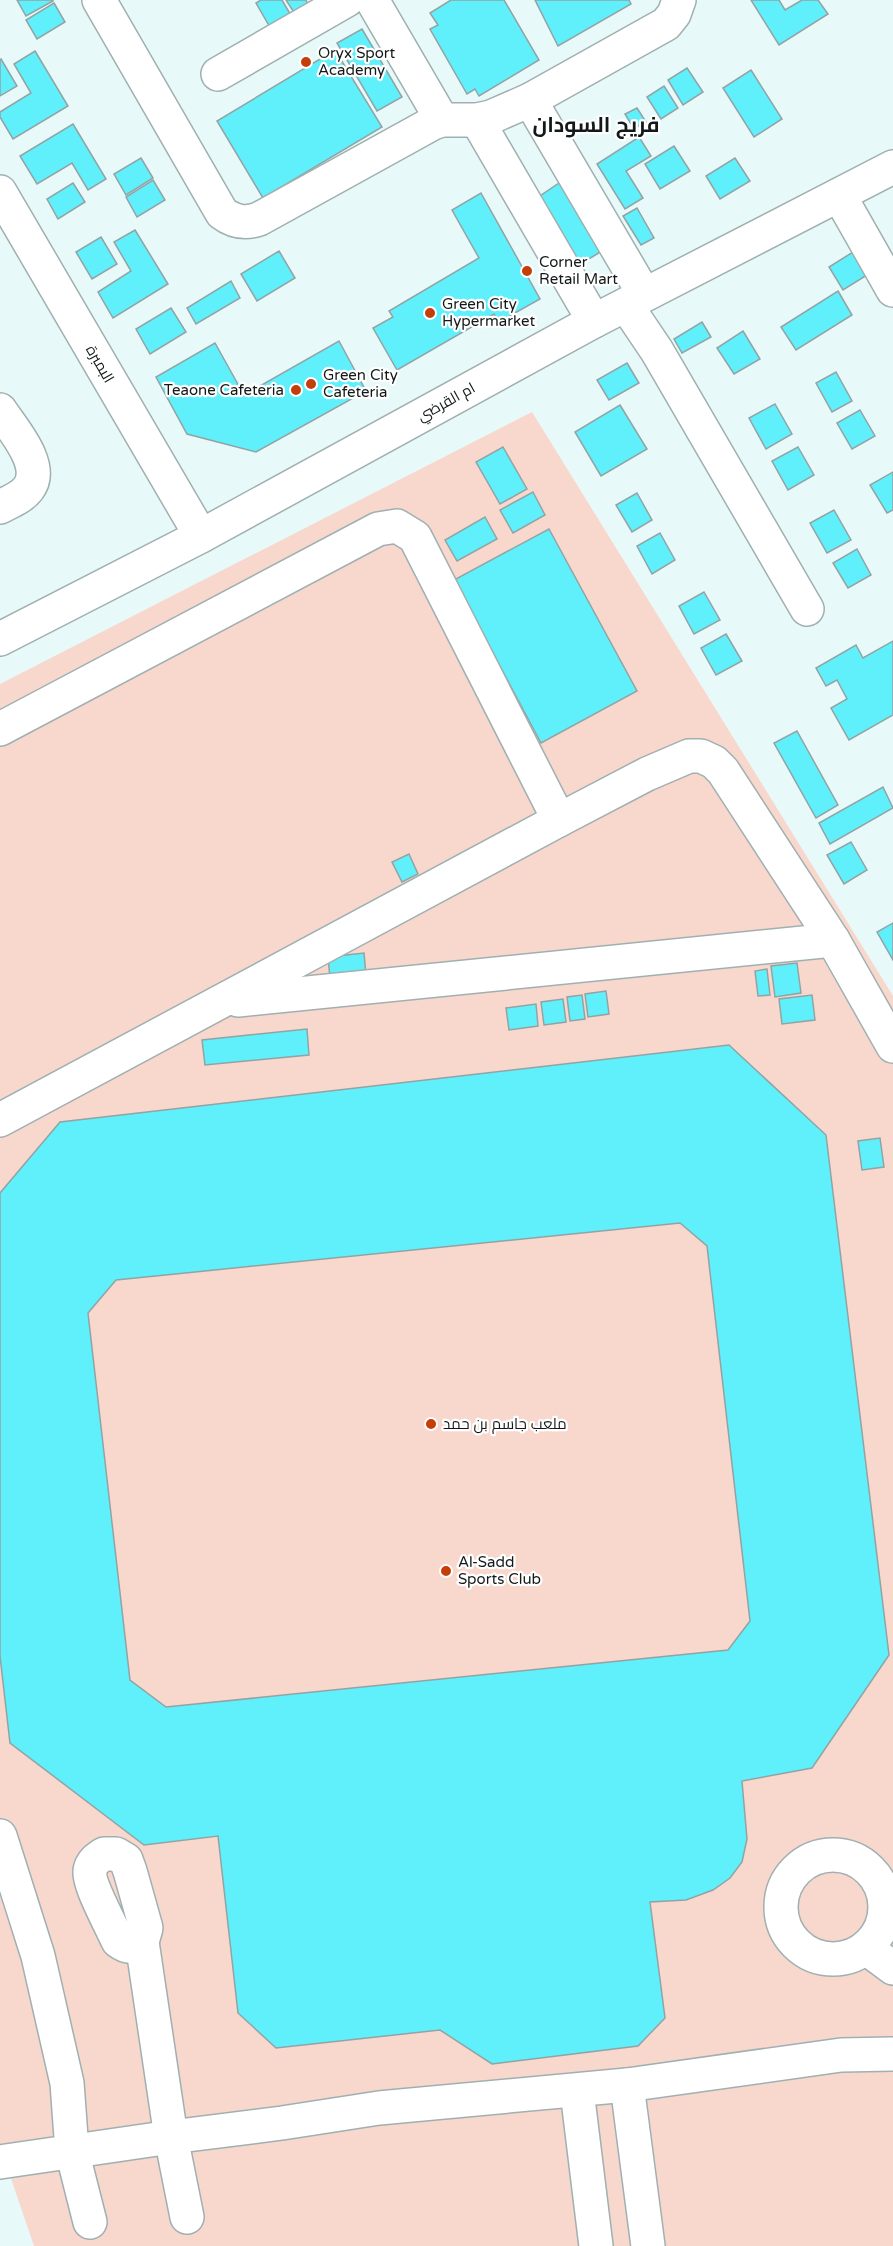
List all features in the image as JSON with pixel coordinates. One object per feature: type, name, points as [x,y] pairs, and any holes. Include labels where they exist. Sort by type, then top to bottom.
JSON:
[{"type":"street","points":[[99,0],[222,213],[238,222],[249,223],[442,120],[477,120],[491,117],[530,100],[666,24],[674,14],[679,0]]},
{"type":"street","points":[[218,74],[347,0]]},
{"type":"street","points":[[372,0],[442,120]]},
{"type":"street","points":[[530,100],[635,299],[657,351],[807,609]]},
{"type":"street","points":[[477,120],[594,321]]},
{"type":"street","name":"ام القرضي","points":[[0,639],[201,536],[635,299],[893,167]]},
{"type":"street","name":"البمبرة","points":[[0,192],[201,536]]},
{"type":"street","points":[[839,195],[893,290]]},
{"type":"street","points":[[0,410],[28,453],[35,472],[28,490],[0,507]]},
{"type":"street","points":[[0,729],[378,529],[397,526],[415,537],[559,820]]},
{"type":"street","points":[[0,1120],[559,820],[689,756],[700,756],[714,762],[723,771],[833,940],[893,1046]]},
{"type":"street","points":[[221,1002],[833,940]]},
{"type":"street","points":[[0,1836],[40,1968],[67,2083],[72,2151],[90,2222]]},
{"type":"street","points":[[880,1939],[893,1968]]},
{"type":"street","points":[[142,1942],[171,2137],[186,2217]]},
{"type":"street","points":[[0,2162],[379,2108],[577,2091],[841,2055],[893,2054]]},
{"type":"street","points":[[627,2085],[648,2246]]},
{"type":"street","points":[[577,2091],[596,2246]]},
{"type":"shaded area","name":"Al-Sadd Sports Club","points":[[532,412],[893,996],[893,2246],[34,2246],[0,2146],[0,684]]},
{"type":"building","points":[[17,0],[53,0],[53,1],[26,16]]},
{"type":"building","points":[[261,0],[282,0],[292,17],[271,29],[256,3]]},
{"type":"building","points":[[286,0],[306,0],[309,6],[295,14]]},
{"type":"building","points":[[451,0],[504,0],[539,60],[479,96],[475,89],[467,94],[430,29],[438,25],[430,13]]},
{"type":"building","points":[[535,0],[629,0],[631,4],[558,46]]},
{"type":"building","points":[[751,0],[779,0],[785,10],[802,0],[818,0],[828,14],[779,45]]},
{"type":"building","points":[[54,3],[65,22],[37,39],[26,20]]},
{"type":"building","points":[[362,29],[402,97],[377,111],[337,43]]},
{"type":"building","points":[[335,50],[382,127],[263,198],[217,121]]},
{"type":"building","points":[[35,51],[68,106],[13,139],[0,117],[0,112],[31,93],[14,64]]},
{"type":"building","points":[[0,60],[17,86],[0,96]]},
{"type":"building","points":[[687,68],[703,92],[683,105],[668,80]]},
{"type":"building","points":[[751,70],[782,119],[754,137],[723,88]]},
{"type":"building","points":[[664,86],[678,108],[661,119],[647,97]]},
{"type":"building","points":[[637,108],[646,122],[634,129],[625,114]]},
{"type":"building","points":[[73,124],[106,179],[88,190],[72,163],[37,184],[20,156]]},
{"type":"building","points":[[639,137],[651,156],[626,171],[643,198],[625,209],[597,164]]},
{"type":"building","points":[[674,146],[690,171],[660,189],[645,164]]},
{"type":"building","points":[[141,158],[153,178],[126,195],[114,174]]},
{"type":"building","points":[[735,158],[750,181],[720,199],[706,176]]},
{"type":"building","points":[[153,180],[165,200],[137,217],[126,197]]},
{"type":"building","points":[[73,183],[85,202],[58,219],[47,199]]},
{"type":"building","points":[[559,183],[602,251],[579,265],[537,198]]},
{"type":"building","points":[[481,193],[540,299],[499,322],[494,314],[397,370],[373,328],[393,317],[389,311],[479,258],[452,210]]},
{"type":"building","points":[[637,208],[654,238],[641,245],[623,216]]},
{"type":"building","points":[[135,230],[168,284],[113,318],[98,292],[131,271],[114,242]]},
{"type":"building","points":[[101,237],[117,264],[92,279],[76,252]]},
{"type":"building","points":[[279,251],[295,278],[257,301],[241,274]]},
{"type":"building","points":[[853,252],[867,275],[843,290],[829,267]]},
{"type":"building","points":[[231,281],[240,298],[196,324],[187,308]]},
{"type":"building","points":[[838,291],[852,315],[796,350],[781,327]]},
{"type":"building","points":[[171,308],[186,332],[150,354],[136,329]]},
{"type":"building","points":[[702,322],[711,337],[682,353],[674,339]]},
{"type":"building","points":[[743,331],[760,359],[734,374],[717,348]]},
{"type":"building","points":[[339,341],[366,391],[256,452],[187,434],[156,377],[215,343],[244,395]]},
{"type":"building","points":[[627,363],[639,383],[609,400],[597,380]]},
{"type":"building","points":[[836,372],[852,401],[832,412],[816,383]]},
{"type":"building","points":[[775,404],[792,434],[766,449],[749,418]]},
{"type":"building","points":[[620,405],[647,449],[601,476],[575,432]]},
{"type":"building","points":[[860,410],[875,436],[852,449],[837,423]]},
{"type":"building","points":[[503,447],[527,489],[500,504],[476,462]]},
{"type":"building","points":[[798,447],[814,475],[788,490],[772,461]]},
{"type":"building","points":[[893,472],[893,510],[887,513],[870,485]]},
{"type":"building","points":[[533,492],[545,515],[513,533],[500,510]]},
{"type":"building","points":[[637,493],[652,520],[632,532],[616,505]]},
{"type":"building","points":[[834,510],[851,540],[827,553],[810,523]]},
{"type":"building","points":[[485,517],[497,539],[457,561],[445,540]]},
{"type":"building","points":[[549,529],[637,691],[541,743],[454,580]]},
{"type":"building","points":[[660,533],[675,560],[652,574],[637,546]]},
{"type":"building","points":[[857,549],[871,575],[848,588],[833,563]]},
{"type":"building","points":[[704,592],[720,620],[694,634],[679,606]]},
{"type":"building","points":[[726,634],[742,661],[716,675],[701,648]]},
{"type":"building","points":[[893,641],[893,715],[849,740],[831,708],[847,699],[837,680],[826,686],[816,668],[856,645],[863,658]]},
{"type":"building","points":[[797,731],[838,805],[816,818],[774,743]]},
{"type":"building","points":[[883,787],[893,808],[830,844],[819,823]]},
{"type":"building","points":[[851,842],[867,870],[844,884],[827,855]]},
{"type":"building","points":[[409,854],[418,874],[402,882],[392,862]]},
{"type":"building","points":[[893,923],[893,960],[877,932]]},
{"type":"building","points":[[364,953],[366,975],[330,978],[328,957]]},
{"type":"building","points":[[797,963],[801,993],[775,997],[771,966]]},
{"type":"building","points":[[767,969],[770,995],[758,996],[755,971]]},
{"type":"building","points":[[606,991],[609,1014],[588,1017],[585,994]]},
{"type":"building","points":[[582,995],[585,1019],[570,1021],[567,997]]},
{"type":"building","points":[[812,995],[815,1020],[782,1024],[779,999]]},
{"type":"building","points":[[563,999],[566,1022],[544,1025],[541,1002]]},
{"type":"building","points":[[536,1004],[538,1026],[509,1030],[506,1008]]},
{"type":"building","points":[[307,1029],[309,1055],[205,1065],[202,1040]]},
{"type":"building","name":"ملعب جاسم بن حمد","points":[[729,1045],[826,1135],[889,1655],[812,1768],[742,1781],[747,1839],[742,1862],[730,1878],[713,1890],[686,1900],[650,1902],[665,2018],[638,2046],[492,2064],[440,2030],[276,2048],[238,2013],[218,1836],[144,1845],[10,1743],[0,1656],[0,1193],[60,1122]],"holes":[[[680,1223],[707,1246],[750,1621],[728,1650],[166,1707],[130,1680],[88,1313],[116,1280]]]},
{"type":"building","points":[[880,1138],[884,1167],[862,1170],[858,1141]]},
{"type":"place","name":"Oryx Sport Academy","points":[[306,62]]},
{"type":"place","name":"Corner Retail Mart","points":[[527,271]]},
{"type":"place","name":"Green City Hypermarket","points":[[430,313]]},
{"type":"place","name":"Green City Cafeteria","points":[[311,384]]},
{"type":"place","name":"Teaone Cafeteria","points":[[296,390]]},
{"type":"place","name":"ملعب جاسم بن حمد","points":[[431,1424]]},
{"type":"place","name":"Al-Sadd Sports Club","points":[[446,1571]]},
{"type":"district","name":"فريج السودان","points":[[596,125]]}]
